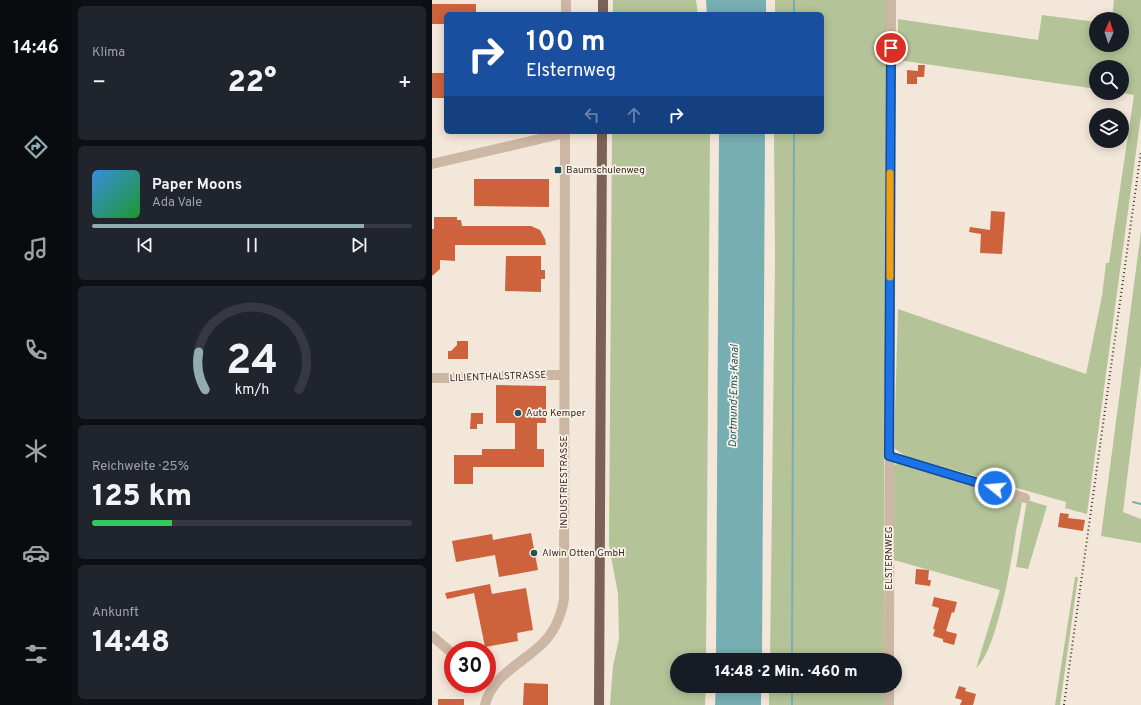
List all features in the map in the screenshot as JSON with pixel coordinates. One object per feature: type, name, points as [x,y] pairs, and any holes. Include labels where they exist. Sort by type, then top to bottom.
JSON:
[{"type":"main road","points":[[603,0],[603,12]]},
{"type":"main road","points":[[598,705],[602,134]]},
{"type":"street","points":[[566,0],[566,12]]},
{"type":"street","name":"ELSTERNWEG","points":[[889,653],[891,0]]},
{"type":"street","points":[[432,164],[557,134]]},
{"type":"street","name":"INDUSTRIESTRASSE","points":[[496,678],[543,643],[554,630],[561,615],[564,599],[565,134]]},
{"type":"street","name":"LILIENTHALSTRASSE","points":[[432,378],[472,378],[501,375],[564,375]]},
{"type":"street","points":[[889,456],[1025,498]]},
{"type":"street","points":[[432,636],[444,646]]},
{"type":"street","name":"INDUSTRIESTRASSE","points":[[485,705],[488,693]]},
{"type":"street","points":[[889,693],[889,705]]},
{"type":"green space","points":[[613,0],[696,0],[698,12],[613,12]]},
{"type":"green space","points":[[775,0],[890,0],[884,455],[884,653],[770,653],[775,259],[774,134],[824,134],[824,12],[775,12]]},
{"type":"green space","points":[[1114,0],[1141,0],[1141,115],[1087,514],[1065,508],[1066,502],[905,456],[894,448],[898,309],[1086,374],[1102,296],[1106,263],[1109,263],[1126,148],[1129,148],[1129,129],[1134,95],[1129,94],[1129,60],[1089,60],[1089,88],[898,60],[898,19],[1038,40],[1042,15],[1089,21],[1089,52],[1129,52],[1129,12],[1113,12]]},
{"type":"green space","points":[[612,134],[710,134],[706,653],[670,653],[670,693],[706,693],[705,705],[610,705],[613,666],[619,639],[618,594],[609,545]]},
{"type":"green space","points":[[1141,231],[1141,365],[1123,512],[1141,519],[1141,543],[1101,536]]},
{"type":"green space","points":[[898,464],[1022,500],[1007,582],[997,625],[984,659],[976,668],[1000,590],[894,560],[894,465]]},
{"type":"green space","points":[[1027,500],[1047,506],[1028,569],[1016,567]]},
{"type":"green space","points":[[1075,577],[1078,577],[1060,705],[1055,705]]},
{"type":"green space","points":[[769,693],[884,693],[884,705],[769,705]]},
{"type":"water","points":[[706,0],[766,0],[766,12],[707,12]]},
{"type":"water","name":"Dortmund-Ems-Kanal","points":[[719,134],[765,134],[762,653],[716,653]]},
{"type":"water","points":[[716,693],[761,693],[761,705],[715,705]]},
{"type":"building","points":[[432,4],[476,4],[476,12],[444,12],[444,24],[432,24]]},
{"type":"building","points":[[918,65],[925,65],[924,77],[917,77],[917,84],[907,84],[907,70],[918,71]]},
{"type":"building","points":[[432,73],[444,73],[444,98],[432,98]]},
{"type":"building","points":[[474,179],[549,179],[549,207],[474,206]]},
{"type":"building","points":[[991,211],[1005,212],[1002,254],[980,253],[981,234],[969,232],[970,227],[990,230]]},
{"type":"building","points":[[434,217],[457,217],[457,220],[461,220],[462,226],[531,226],[540,230],[545,239],[546,245],[455,245],[455,261],[440,260],[440,269],[432,276],[432,229],[434,229]]},
{"type":"building","points":[[506,256],[541,256],[541,270],[545,270],[545,279],[541,279],[541,292],[505,291]]},
{"type":"building","points":[[457,341],[468,341],[468,359],[448,359],[448,351],[451,351],[457,345]]},
{"type":"building","points":[[496,385],[546,386],[546,423],[537,423],[537,449],[544,449],[544,467],[473,467],[473,484],[454,484],[454,455],[482,455],[482,449],[515,449],[515,423],[496,423]]},
{"type":"building","points":[[471,413],[483,413],[483,424],[477,424],[477,429],[470,429]]},
{"type":"building","points":[[1060,513],[1069,514],[1068,518],[1085,520],[1083,531],[1058,527]]},
{"type":"building","points":[[531,533],[538,570],[499,577],[495,555],[456,562],[452,541],[492,534],[493,540]]},
{"type":"building","points":[[916,569],[929,570],[928,580],[931,580],[930,586],[915,584]]},
{"type":"building","points":[[490,584],[492,594],[526,588],[533,630],[517,633],[518,641],[496,645],[496,641],[484,641],[474,593],[447,599],[445,593]]},
{"type":"building","points":[[934,597],[957,602],[946,631],[957,634],[954,645],[943,642],[943,639],[933,636],[935,629],[933,629],[939,608],[932,606]]},
{"type":"building","points":[[524,683],[548,684],[548,705],[523,705]]},
{"type":"building","points":[[959,686],[966,688],[965,691],[976,694],[973,705],[960,705],[962,700],[955,698]]},
{"type":"building","points":[[438,699],[464,699],[464,705],[438,705]]},
{"type":"waterway","points":[[794,0],[794,12]]},
{"type":"waterway","points":[[792,653],[794,134]]},
{"type":"waterway","points":[[1133,502],[1141,504]]},
{"type":"waterway","points":[[792,693],[792,705]]},
{"type":"railway","points":[[1064,705],[1141,151]]},
{"type":"slow traffic","points":[[890,173],[890,277]]},
{"type":"place","name":"Baumschulenweg","points":[[558,170]]},
{"type":"place","name":"Auto Kemper","points":[[518,413]]},
{"type":"place","name":"Alwin Otten GmbH","points":[[534,553]]},
{"type":"route","points":[[891,48],[889,456],[995,488]]}]
